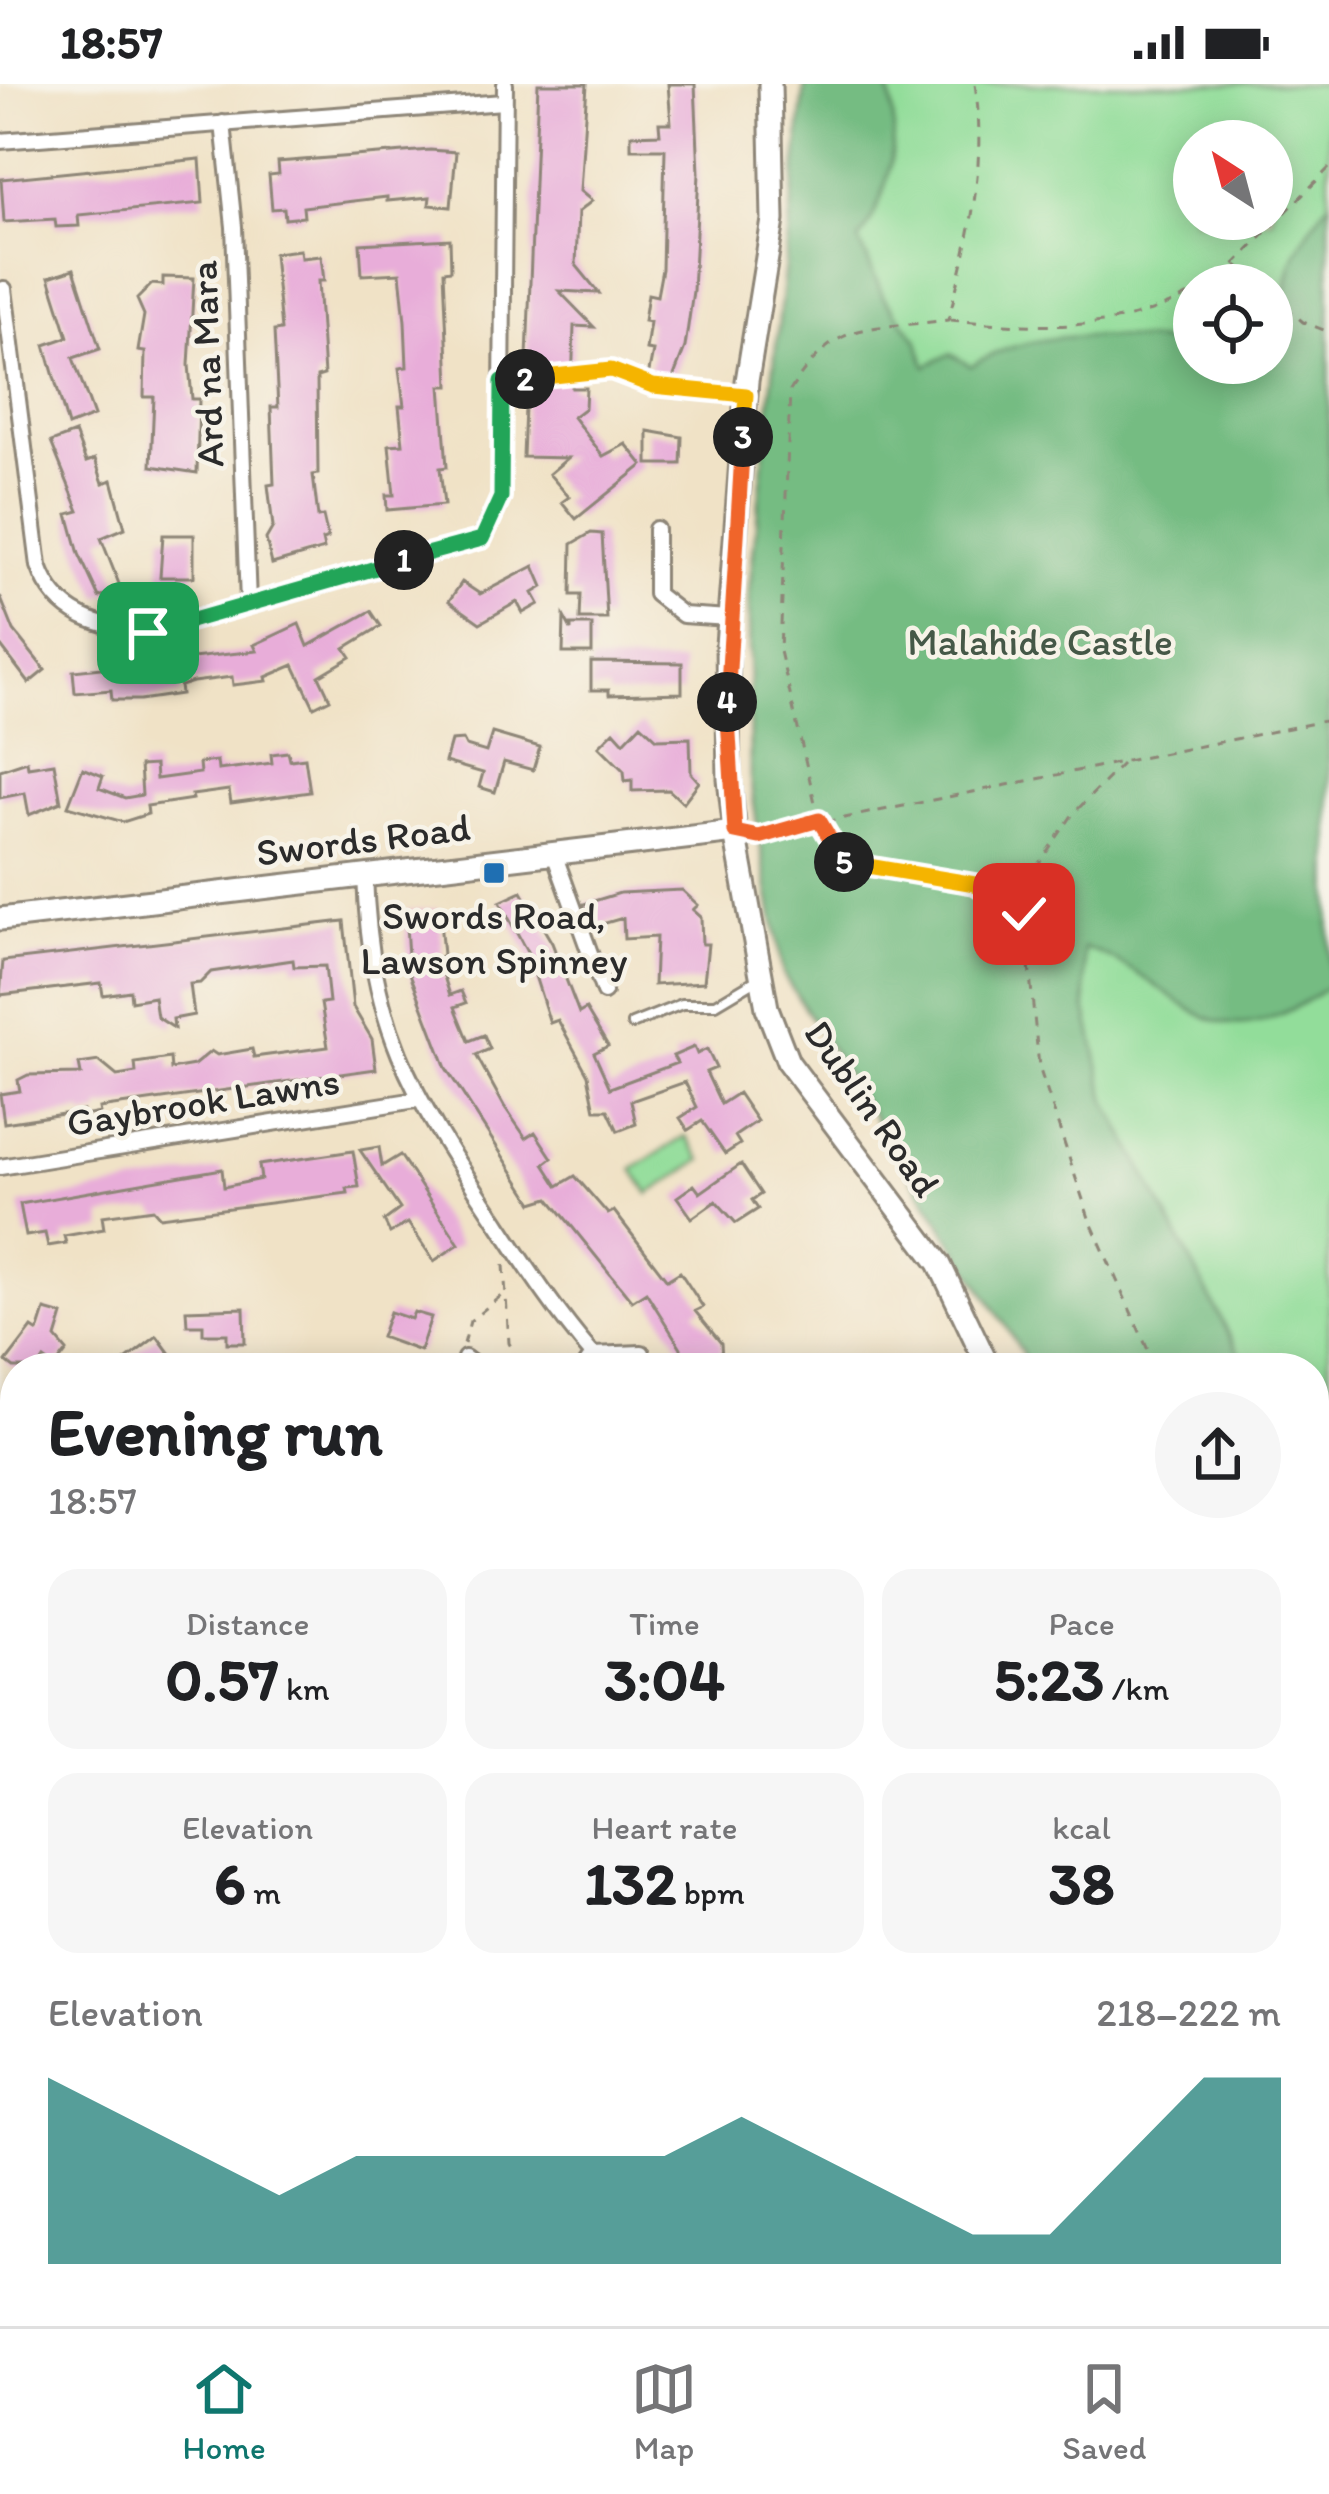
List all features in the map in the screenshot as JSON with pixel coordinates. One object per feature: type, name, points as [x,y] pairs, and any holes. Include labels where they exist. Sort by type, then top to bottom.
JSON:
[{"type":"main road","name":"Dublin Road","points":[[770,84],[773,220],[746,395],[729,618],[729,779],[735,832],[761,978],[788,1062],[939,1263],[981,1353]]},
{"type":"main road","name":"Swords Road","points":[[0,919],[735,832]]},
{"type":"street","points":[[4,289],[39,566],[47,591],[60,606],[102,626],[148,633],[482,539],[501,497],[505,84]]},
{"type":"street","points":[[0,141],[503,102]]},
{"type":"street","name":"Ard na Mara","points":[[223,123],[234,227],[248,603]]},
{"type":"street","points":[[656,529],[656,593],[683,615],[729,618]]},
{"type":"street","points":[[553,851],[604,992]]},
{"type":"street","points":[[365,875],[373,980],[416,1100],[583,1353]]},
{"type":"street","name":"Gaybrook Lawns","points":[[0,1167],[416,1100]]},
{"type":"lane","points":[[632,1024],[682,1004],[716,1004],[761,978]]},
{"type":"path","points":[[948,320],[972,222],[979,110],[975,84]]},
{"type":"path","points":[[1235,263],[1329,168]]},
{"type":"path","points":[[1024,914],[975,884],[845,864],[819,820],[780,651],[790,391],[812,357],[849,330],[948,320],[1096,325],[1141,316],[1173,302]]},
{"type":"path","points":[[1293,313],[1329,332]]},
{"type":"path","points":[[502,381],[611,370],[653,386],[746,395]]},
{"type":"path","points":[[735,832],[759,837],[819,820],[1329,720]]},
{"type":"path","points":[[1122,764],[1073,814],[1039,863],[1024,914],[1040,1067],[1089,1218],[1149,1353]]},
{"type":"path","points":[[499,1251],[507,1291],[508,1342],[514,1353]]},
{"type":"path","points":[[464,1353],[470,1322],[507,1291]]},
{"type":"green space","name":"Malahide Castle","points":[[805,84],[1329,84],[1329,1353],[1022,1353],[783,974],[750,778],[749,591]]},
{"type":"green space","name":"Malahide Castle","points":[[805,84],[887,84],[894,124],[890,165],[878,205],[859,240],[884,298],[917,339],[926,366],[950,354],[971,366],[1021,344],[1048,339],[1129,338],[1173,343],[1173,384],[1293,384],[1292,264],[1329,201],[1329,986],[1286,1012],[1251,1023],[1223,1023],[1198,1014],[1119,963],[1084,948],[1086,1007],[1107,1102],[1239,1353],[1022,1353],[783,974],[750,777],[749,591]]},
{"type":"green space","points":[[686,1136],[702,1160],[649,1194],[633,1169]]},
{"type":"building","points":[[538,84],[587,84],[580,191],[592,201],[578,212],[576,265],[599,293],[559,291],[594,327],[574,326],[572,388],[586,388],[585,408],[573,417],[603,456],[626,444],[643,465],[576,519],[562,502],[569,497],[549,474],[568,458],[523,457]]},
{"type":"building","points":[[668,84],[695,84],[699,173],[693,291],[685,347],[670,386],[647,382],[653,351],[646,350],[650,322],[644,321],[648,294],[657,296],[662,269],[665,149],[631,149],[631,135],[660,134],[659,123],[671,123]]},
{"type":"building","points":[[456,152],[451,207],[429,205],[430,197],[387,201],[387,197],[303,207],[304,217],[285,219],[284,208],[272,209],[269,175],[279,174],[278,162]]},
{"type":"building","points":[[200,159],[203,203],[78,215],[79,226],[56,227],[55,219],[4,222],[1,179]]},
{"type":"building","points":[[450,239],[451,270],[444,271],[449,386],[441,386],[447,467],[440,468],[444,505],[387,510],[386,495],[394,495],[389,445],[403,444],[399,368],[407,367],[405,321],[400,273],[362,275],[360,244]]},
{"type":"building","points":[[300,250],[301,258],[321,256],[324,281],[318,281],[324,375],[317,377],[318,474],[313,475],[318,517],[323,516],[328,538],[322,540],[324,549],[272,564],[266,539],[273,527],[268,485],[274,484],[271,407],[278,407],[274,331],[281,330],[274,253]]},
{"type":"building","points":[[74,269],[100,349],[73,358],[94,416],[68,426],[45,345],[68,337],[49,277]]},
{"type":"building","points":[[163,277],[194,278],[189,365],[192,399],[199,399],[197,473],[151,466],[154,397],[144,397],[145,352],[138,351],[144,315],[137,299],[152,284],[163,285]]},
{"type":"building","points":[[648,431],[682,437],[681,464],[648,464]]},
{"type":"building","points":[[75,433],[86,462],[95,459],[103,483],[112,480],[125,528],[101,538],[121,589],[99,597],[79,554],[68,514],[79,511],[51,442]]},
{"type":"building","points":[[591,533],[602,534],[607,619],[580,619],[581,595],[571,595],[572,544]]},
{"type":"building","points":[[163,535],[194,535],[194,577],[160,577]]},
{"type":"building","points":[[534,566],[543,587],[533,593],[539,604],[523,613],[517,602],[480,623],[449,601],[462,582],[480,594]]},
{"type":"building","points":[[0,596],[14,631],[45,670],[29,683],[0,645]]},
{"type":"building","points":[[371,611],[381,626],[345,648],[351,657],[319,676],[330,699],[314,707],[294,665],[266,677],[267,681],[233,685],[232,677],[193,682],[180,686],[181,694],[140,700],[112,700],[111,690],[75,693],[73,671],[257,651],[254,645],[299,624],[308,646]]},
{"type":"building","points":[[564,617],[571,630],[571,625],[592,625],[592,653],[563,653]]},
{"type":"building","points":[[591,662],[682,663],[682,693],[609,695],[609,690],[591,690]]},
{"type":"building","points":[[641,724],[657,739],[690,738],[691,773],[699,782],[683,803],[669,790],[632,791],[632,780],[625,781],[624,771],[599,746],[614,731],[624,742]]},
{"type":"building","points":[[492,733],[540,747],[533,770],[504,762],[495,792],[479,787],[483,773],[445,762],[451,741],[463,740],[466,746],[486,752]]},
{"type":"building","points":[[288,752],[290,760],[305,758],[310,792],[231,803],[229,790],[192,795],[193,799],[147,806],[148,814],[123,822],[68,806],[83,768],[103,776],[99,788],[125,798],[142,795],[140,766],[155,765],[156,779],[200,773],[199,763],[217,761],[218,770],[272,763],[271,754]]},
{"type":"building","points":[[27,761],[28,767],[54,763],[61,802],[29,815],[25,793],[0,798],[0,770]]},
{"type":"building","points":[[682,890],[698,905],[693,910],[701,917],[702,944],[708,944],[704,982],[654,985],[656,937],[624,939],[623,918],[592,927],[584,904],[620,893]]},
{"type":"building","points":[[522,892],[552,943],[579,1013],[586,1009],[608,1046],[594,1053],[610,1088],[677,1063],[673,1056],[694,1047],[697,1054],[707,1049],[716,1068],[706,1072],[721,1104],[738,1093],[757,1121],[735,1136],[740,1144],[725,1154],[702,1121],[688,1130],[680,1118],[697,1107],[685,1082],[631,1101],[636,1124],[618,1131],[608,1110],[595,1110],[588,1075],[558,1020],[550,1023],[528,954],[500,902]]},
{"type":"building","points":[[439,909],[443,955],[438,958],[450,995],[461,991],[466,1003],[455,1007],[469,1041],[484,1035],[490,1049],[476,1055],[526,1138],[535,1132],[552,1158],[544,1164],[558,1186],[575,1176],[608,1214],[614,1211],[667,1280],[680,1272],[703,1307],[695,1311],[721,1343],[722,1353],[681,1353],[646,1292],[632,1301],[549,1198],[533,1203],[446,1068],[409,971],[405,911]]},
{"type":"building","points":[[344,921],[353,1007],[372,1039],[376,1069],[99,1108],[100,1113],[84,1116],[83,1111],[4,1123],[0,1094],[20,1091],[18,1080],[28,1075],[81,1074],[79,1064],[99,1061],[117,1076],[136,1073],[135,1063],[170,1058],[171,1069],[194,1065],[211,1051],[217,1055],[252,1049],[254,1057],[328,1047],[321,1003],[329,1002],[325,966],[294,967],[293,960],[211,972],[200,983],[190,984],[194,1015],[173,1019],[174,1028],[157,1017],[154,997],[131,1001],[130,991],[103,995],[101,983],[0,995],[3,961]]},
{"type":"building","points":[[379,1147],[382,1166],[400,1155],[459,1244],[434,1261],[408,1223],[390,1233],[384,1221],[400,1209],[360,1150]]},
{"type":"building","points":[[353,1151],[359,1187],[347,1188],[348,1193],[160,1217],[153,1209],[102,1216],[104,1229],[64,1236],[66,1243],[48,1246],[45,1233],[26,1236],[20,1204],[222,1169],[224,1187],[261,1179],[259,1165]]},
{"type":"building","points":[[741,1164],[761,1194],[752,1200],[758,1209],[736,1223],[716,1201],[692,1218],[677,1197],[694,1185],[700,1193]]},
{"type":"building","points":[[244,1308],[245,1343],[227,1343],[227,1334],[203,1334],[203,1325],[187,1325],[186,1310]]},
{"type":"building","points":[[45,1310],[63,1315],[56,1338],[67,1351],[13,1353],[32,1328],[38,1332]]},
{"type":"building","points":[[390,1312],[411,1319],[414,1312],[431,1317],[420,1351],[381,1337]]},
{"type":"building","points":[[157,1336],[170,1353],[135,1353]]},
{"type":"place","name":"Swords Road, Lawson Spinney","points":[[494,873]]},
{"type":"route","points":[[148,633],[482,539],[501,497],[502,381],[611,370],[653,386],[746,395],[727,645],[729,779],[735,832],[759,837],[819,820],[845,864],[975,884],[1024,914]]}]
